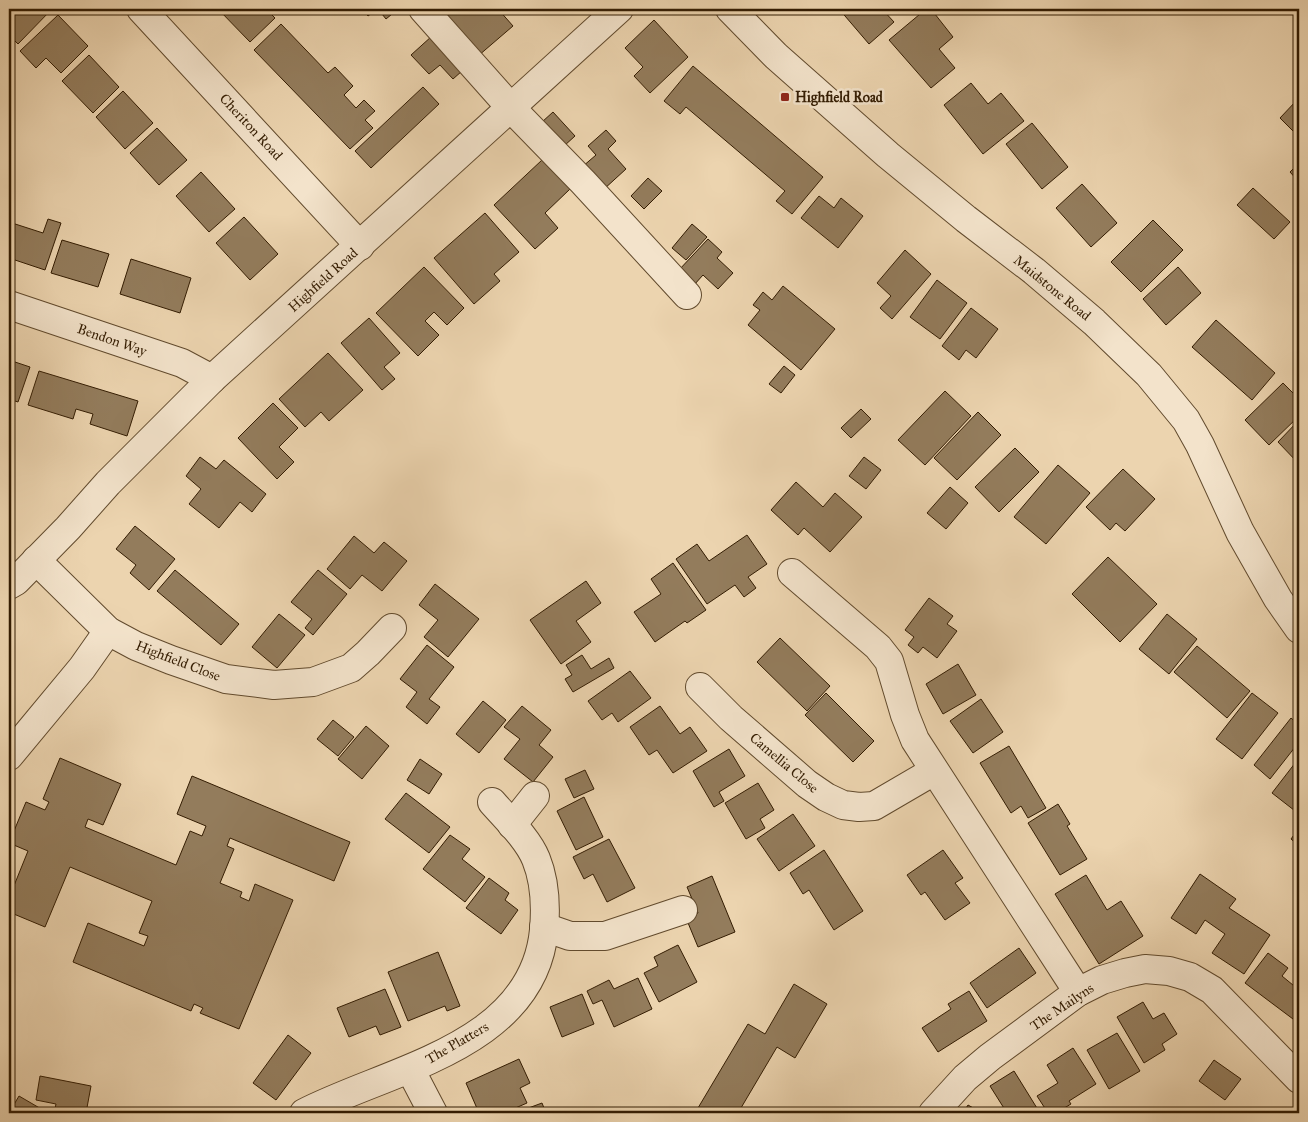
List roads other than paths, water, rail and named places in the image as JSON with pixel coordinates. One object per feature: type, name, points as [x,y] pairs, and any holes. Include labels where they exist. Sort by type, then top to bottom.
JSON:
[{"type":"street","name":"Cheriton Road","points":[[141,9],[360,246]]},
{"type":"street","points":[[423,9],[511,108],[583,182],[687,295]]},
{"type":"street","name":"Highfield Road","points":[[9,585],[16,581],[68,528],[108,483],[212,379],[619,9]]},
{"type":"street","name":"Maidstone Road","points":[[730,9],[776,56],[888,155],[1079,309],[1149,375],[1186,420],[1200,445],[1240,532],[1278,599],[1299,629]]},
{"type":"street","name":"Bendon Way","points":[[9,306],[182,364],[212,379]]},
{"type":"street","name":"Highfield Close","points":[[36,560],[108,631],[136,646],[226,679],[274,685],[313,682],[351,668],[392,628]]},
{"type":"street","points":[[792,573],[878,647],[889,661],[905,715],[915,740],[1078,992]]},
{"type":"street","points":[[9,756],[82,668],[108,631]]},
{"type":"street","name":"Camellia Close","points":[[700,687],[750,735],[807,784],[843,805],[874,806],[934,771]]},
{"type":"street","points":[[512,825],[535,796]]},
{"type":"street","name":"The Platters","points":[[304,1113],[410,1069],[462,1043],[496,1019],[520,996],[535,970],[542,946],[544,888],[536,858],[512,825],[492,802]]},
{"type":"street","points":[[544,927],[570,936],[605,936],[683,910]]},
{"type":"street","name":"The Mailyns","points":[[932,1113],[966,1078],[990,1057],[1078,992],[1102,980],[1146,969],[1169,971],[1190,977],[1212,990],[1299,1079]]},
{"type":"street","name":"The Platters","points":[[410,1069],[433,1113]]},
{"type":"place","name":"Highfield Road","points":[[785,97]]}]
